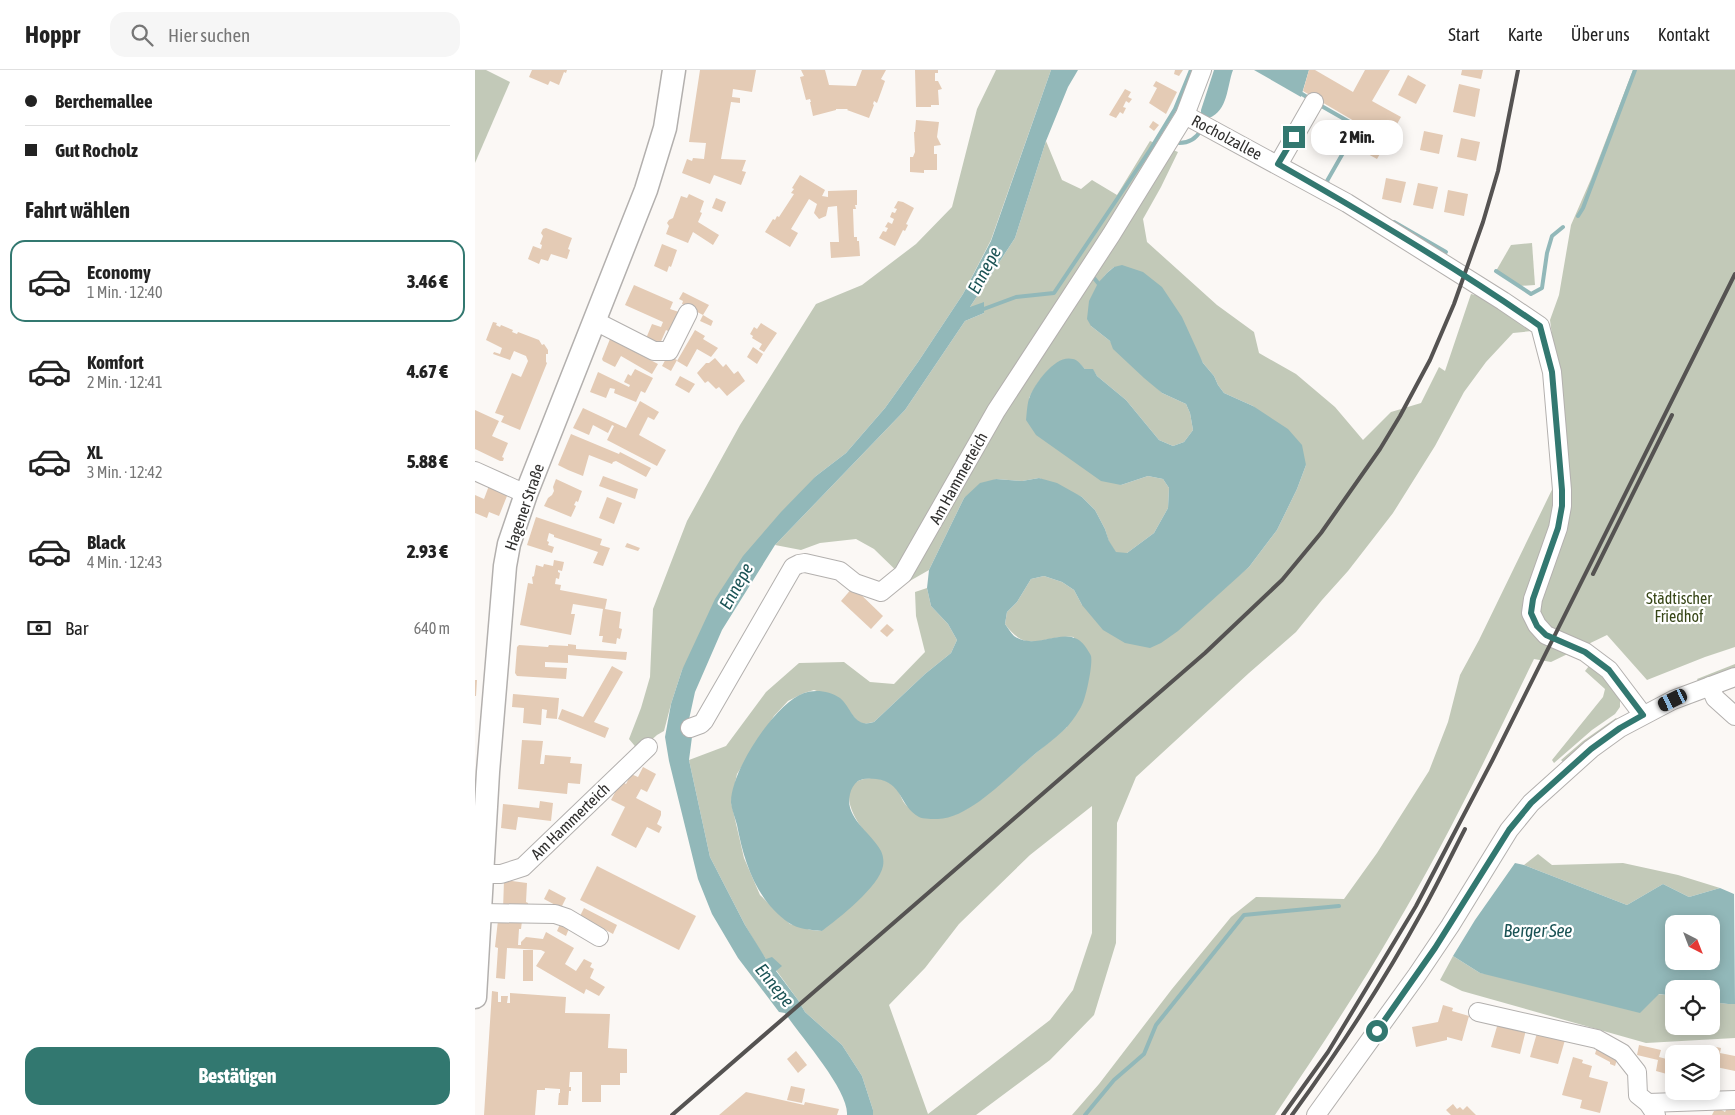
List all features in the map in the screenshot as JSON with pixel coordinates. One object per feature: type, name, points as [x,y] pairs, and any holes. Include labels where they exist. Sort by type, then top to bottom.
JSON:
[{"type":"main road","name":"Hagener Straße","points":[[475,997],[483,874],[482,772],[509,544],[526,494],[646,190],[665,128],[674,70]]},
{"type":"street","name":"Rocholzallee","points":[[1201,70],[1185,115],[1347,203],[1496,296],[1540,326],[1552,372],[1562,506],[1558,528],[1533,599],[1531,613],[1537,626],[1546,635],[1585,652],[1609,670],[1643,715]]},
{"type":"street","points":[[1278,164],[1314,102]]},
{"type":"street","name":"Am Hammerteich","points":[[690,728],[698,726],[704,721],[793,567],[805,563],[840,571],[855,583],[881,592],[903,574],[996,411],[1111,235],[1185,115]]},
{"type":"street","points":[[595,321],[654,351],[669,351],[688,313]]},
{"type":"street","points":[[475,471],[526,494]]},
{"type":"street","points":[[1316,1115],[1435,948],[1509,830],[1531,803],[1591,749],[1620,728],[1673,700],[1735,677]]},
{"type":"street","points":[[1710,686],[1715,698],[1735,716]]},
{"type":"street","name":"Am Hammerteich","points":[[483,874],[501,874],[523,867],[647,748]]},
{"type":"street","points":[[481,913],[555,914],[567,918],[599,938]]},
{"type":"street","points":[[1478,1012],[1597,1038],[1622,1054],[1637,1072],[1647,1104],[1735,1100]]},
{"type":"green space","points":[[475,70],[486,70],[510,82],[475,163]]},
{"type":"green space","points":[[996,70],[1051,70],[991,240],[963,294],[885,408],[846,453],[816,476],[682,670],[664,731],[639,751],[629,739],[650,677],[653,609],[687,521],[740,425],[816,304],[862,285],[916,244],[952,207],[977,109]]},
{"type":"green space","name":"Städtischer Friedhof","points":[[1633,70],[1735,70],[1735,647],[1647,680],[1607,635],[1551,662],[1534,659],[1432,863],[1351,1000],[1275,1115],[1072,1115],[1099,1084],[1172,989],[1231,917],[1256,897],[1344,899],[1377,853],[1429,771],[1448,722],[1460,675],[1563,467],[1559,390],[1550,320],[1559,295],[1571,225]]},
{"type":"green space","points":[[1046,141],[1062,180],[1081,189],[1092,180],[1117,195],[1150,141],[1178,152],[1143,219],[1147,242],[1217,305],[1254,332],[1259,353],[1296,374],[1335,407],[1363,440],[1391,412],[1421,403],[1439,367],[1445,371],[1471,294],[1491,299],[1532,331],[1513,333],[1486,362],[1464,392],[1435,446],[1393,513],[1348,571],[1296,632],[1136,777],[1117,823],[1116,943],[1094,1015],[1050,1060],[976,1115],[873,1115],[862,1076],[842,1045],[805,1012],[776,970],[781,966],[766,959],[745,925],[710,857],[689,760],[726,746],[766,692],[799,663],[844,662],[870,682],[894,684],[925,652],[916,616],[915,592],[927,588],[931,606],[948,624],[957,640],[951,653],[925,674],[874,722],[864,724],[857,721],[840,699],[814,690],[788,701],[774,716],[737,774],[731,802],[744,858],[760,895],[790,924],[822,931],[862,828],[850,804],[849,797],[853,785],[858,781],[868,778],[884,780],[897,789],[908,807],[939,818],[951,816],[979,801],[1067,727],[1074,637],[1029,641],[1013,634],[1005,624],[1007,612],[1017,602],[1031,579],[1044,576],[1062,582],[1074,590],[1082,605],[1225,587],[1249,567],[1277,530],[1297,489],[1306,465],[1253,406],[1224,393],[1194,347],[1114,267],[1102,279],[1096,293],[1091,326],[1110,341],[1162,393],[1186,404],[1190,413],[1193,430],[1184,442],[1173,446],[1159,440],[1126,400],[1097,376],[1093,370],[1085,369],[1080,364],[1054,370],[1044,375],[1029,398],[1121,485],[1148,476],[1163,479],[1169,488],[1168,508],[1154,533],[1127,553],[1116,553],[1095,510],[1082,497],[1039,478],[1022,481],[996,479],[964,498],[929,570],[908,582],[874,549],[856,539],[820,543],[801,550],[775,545],[905,410],[965,321],[984,313],[970,307],[1015,238]],"holes":[[[1092,806],[1092,933],[1073,990],[1050,1020],[928,1114],[889,1005],[925,968],[959,924],[1030,855]]]},
{"type":"green space","points":[[1532,243],[1535,285],[1519,286],[1496,271],[1511,245]]},
{"type":"green space","points":[[1735,664],[1735,668],[1703,680],[1698,681],[1697,679]]},
{"type":"green space","points":[[1589,666],[1608,682],[1620,698],[1620,707],[1615,714],[1592,730],[1554,763],[1552,760],[1603,697],[1605,689],[1585,671]]},
{"type":"green space","points":[[1616,718],[1618,720],[1563,762],[1561,760],[1583,741]]},
{"type":"green space","points":[[1538,854],[1552,865],[1623,863],[1678,875],[1720,888],[1689,897],[1663,884],[1627,905],[1524,865]]},
{"type":"green space","points":[[1453,956],[1480,973],[1665,995],[1665,1035],[1720,1035],[1720,1003],[1735,1004],[1735,1038],[1646,1043],[1462,991],[1440,980]]},
{"type":"water","name":"Ennepe","points":[[1051,70],[1078,70],[1068,87],[1046,141],[1015,238],[970,307],[984,302],[984,313],[965,321],[905,410],[775,545],[722,630],[695,692],[688,724],[692,737],[689,760],[710,857],[745,925],[766,959],[772,957],[782,966],[776,971],[805,1012],[842,1045],[862,1076],[873,1115],[847,1115],[846,1104],[822,1063],[785,1013],[779,1012],[738,958],[712,914],[698,879],[669,761],[665,737],[671,704],[682,670],[715,599],[743,556],[781,512],[816,476],[846,453],[885,408],[963,294],[991,241]]},
{"type":"water","points":[[1214,70],[1233,70],[1226,97],[1220,110],[1209,118],[1201,115],[1201,110]]},
{"type":"water","points":[[1254,70],[1309,70],[1301,97]]},
{"type":"water","points":[[1122,265],[1143,272],[1162,287],[1182,317],[1203,363],[1214,376],[1224,393],[1253,406],[1288,429],[1302,445],[1306,465],[1297,489],[1277,530],[1249,567],[1178,631],[1150,648],[1125,643],[1103,630],[1082,605],[1074,590],[1062,582],[1044,576],[1031,579],[1017,602],[1007,612],[1005,624],[1014,636],[1023,640],[1033,641],[1072,637],[1080,641],[1087,649],[1091,655],[1089,682],[1083,703],[1074,718],[1068,726],[998,787],[974,805],[950,817],[925,819],[919,817],[908,807],[896,789],[885,781],[864,779],[858,781],[850,794],[849,803],[859,824],[881,851],[883,866],[880,874],[857,902],[822,931],[796,927],[778,914],[760,892],[743,853],[731,803],[738,774],[756,740],[780,710],[792,699],[808,692],[827,692],[840,698],[859,721],[863,723],[874,722],[925,674],[951,653],[957,640],[948,624],[931,606],[927,588],[929,570],[964,498],[980,483],[996,479],[1022,481],[1039,478],[1057,483],[1082,497],[1095,510],[1116,552],[1127,553],[1154,533],[1168,508],[1169,488],[1163,479],[1148,476],[1121,485],[1101,481],[1036,435],[1026,420],[1029,399],[1047,370],[1060,361],[1073,359],[1085,369],[1093,369],[1097,376],[1126,400],[1159,440],[1173,446],[1184,442],[1193,430],[1190,413],[1186,404],[1162,393],[1144,378],[1113,349],[1110,341],[1091,326],[1087,319],[1089,301],[1098,283],[1114,267]]},
{"type":"water","name":"Berger See","points":[[1515,863],[1627,905],[1663,884],[1689,897],[1720,888],[1734,894],[1735,1004],[1720,1003],[1720,980],[1665,980],[1665,995],[1659,994],[1640,1013],[1480,973],[1453,956],[1475,920]]},
{"type":"building","points":[[532,70],[567,70],[566,73],[564,72],[559,85],[550,81],[548,85],[529,77]]},
{"type":"building","points":[[700,70],[756,70],[752,92],[733,89],[732,97],[740,98],[740,103],[731,102],[721,159],[746,160],[742,171],[746,172],[741,185],[714,175],[710,184],[682,173],[687,159],[692,161],[693,158],[704,159],[706,143],[689,142]]},
{"type":"building","points":[[801,70],[825,70],[829,85],[856,86],[862,70],[886,70],[881,79],[885,81],[877,103],[874,101],[869,118],[848,109],[836,109],[813,116],[810,99],[806,100],[800,77],[804,76]]},
{"type":"building","points":[[915,70],[938,70],[938,73],[935,73],[935,81],[938,81],[942,89],[938,90],[939,105],[916,107]]},
{"type":"building","points":[[1175,70],[1183,70],[1179,76],[1174,74]]},
{"type":"building","points":[[1309,70],[1315,70],[1353,92],[1365,70],[1390,70],[1372,101],[1401,117],[1377,159],[1355,147],[1366,128],[1303,91]]},
{"type":"building","points":[[1462,70],[1483,70],[1481,79],[1461,75]]},
{"type":"building","points":[[1408,75],[1426,85],[1416,104],[1398,95]]},
{"type":"building","points":[[1156,81],[1177,92],[1166,114],[1149,103],[1157,88],[1153,86]]},
{"type":"building","points":[[1459,84],[1480,89],[1475,117],[1453,112]]},
{"type":"building","points":[[1125,89],[1131,92],[1128,97],[1132,99],[1129,103],[1126,101],[1123,107],[1126,108],[1123,114],[1120,112],[1116,118],[1109,115]]},
{"type":"building","points":[[916,120],[939,122],[937,137],[941,145],[934,146],[934,154],[937,154],[937,170],[924,170],[924,173],[910,172],[910,157],[913,157],[915,152],[914,132]]},
{"type":"building","points":[[1153,121],[1159,125],[1154,131],[1149,127]]},
{"type":"building","points":[[1424,131],[1443,135],[1439,154],[1420,150]]},
{"type":"building","points":[[1461,138],[1480,142],[1476,161],[1457,157]]},
{"type":"building","points":[[800,175],[825,190],[822,196],[828,197],[828,191],[857,190],[857,205],[855,205],[856,209],[853,209],[854,237],[857,237],[857,241],[859,241],[860,256],[831,258],[830,242],[839,242],[837,206],[828,207],[826,216],[819,219],[814,213],[817,204],[809,199],[791,229],[798,233],[790,247],[765,232],[773,219],[775,220],[777,216],[779,217],[794,194],[791,193],[794,189],[792,188]]},
{"type":"building","points":[[1386,178],[1406,182],[1401,203],[1382,199]]},
{"type":"building","points":[[1418,183],[1438,187],[1433,209],[1413,205]]},
{"type":"building","points":[[1448,190],[1468,194],[1464,216],[1444,212]]},
{"type":"building","points":[[689,194],[704,201],[698,222],[719,235],[713,245],[693,232],[688,243],[666,234],[669,226],[667,223],[673,218],[681,196],[687,198]]},
{"type":"building","points":[[716,198],[726,202],[722,212],[712,208]]},
{"type":"building","points":[[898,201],[914,208],[906,224],[908,225],[905,231],[903,230],[895,246],[879,238],[883,231],[886,232],[888,228],[885,227],[888,222],[892,224],[894,219],[890,217],[892,212],[895,213],[897,209],[894,208]]},
{"type":"building","points":[[546,228],[572,238],[567,259],[551,254],[548,261],[541,259],[539,264],[528,259],[533,246],[541,249],[542,245],[540,244],[543,236],[541,233]]},
{"type":"building","points":[[662,244],[677,250],[671,267],[669,266],[667,272],[654,266]]},
{"type":"building","points":[[634,285],[673,302],[670,309],[679,312],[670,332],[666,330],[659,346],[645,341],[652,324],[661,327],[663,322],[625,305]]},
{"type":"building","points":[[683,292],[709,305],[703,315],[682,304],[683,301],[679,299]]},
{"type":"building","points":[[703,315],[713,321],[711,326],[700,321]]},
{"type":"building","points":[[493,322],[497,323],[496,325],[500,327],[501,325],[513,330],[512,332],[517,334],[518,332],[539,340],[548,350],[548,354],[546,354],[547,363],[520,430],[501,422],[504,416],[495,413],[512,373],[521,377],[528,361],[526,356],[514,351],[510,360],[493,354],[494,352],[500,354],[502,348],[486,340]]},
{"type":"building","points":[[761,323],[777,333],[764,352],[759,349],[762,344],[752,338],[753,336],[750,334],[754,327],[757,329]]},
{"type":"building","points":[[695,330],[705,336],[703,339],[718,348],[711,357],[697,349],[687,367],[677,361]]},
{"type":"building","points":[[610,339],[658,364],[652,374],[621,356],[615,367],[603,361],[602,359]]},
{"type":"building","points":[[753,347],[763,354],[757,364],[747,357]]},
{"type":"building","points":[[668,355],[677,360],[671,371],[662,366]]},
{"type":"building","points":[[715,358],[723,367],[726,364],[734,374],[738,371],[745,381],[727,396],[719,387],[716,389],[708,381],[705,383],[697,373],[706,363]]},
{"type":"building","points":[[635,369],[653,378],[645,393],[641,391],[636,402],[614,393],[615,389],[610,388],[606,398],[590,392],[598,372],[629,387],[630,385],[624,382],[628,374],[631,376]]},
{"type":"building","points":[[680,376],[695,384],[689,393],[675,385]]},
{"type":"building","points":[[640,401],[659,412],[654,420],[648,417],[639,435],[666,450],[657,466],[607,440],[614,426],[612,425],[608,433],[593,425],[589,435],[573,428],[583,408],[626,428]]},
{"type":"building","points":[[475,410],[499,421],[492,436],[508,443],[502,457],[504,458],[503,461],[475,449]]},
{"type":"building","points":[[571,434],[619,454],[620,452],[651,468],[646,477],[616,461],[612,464],[589,455],[583,476],[568,470],[558,465]]},
{"type":"building","points":[[603,476],[638,489],[635,499],[599,486]]},
{"type":"building","points":[[556,479],[582,491],[578,502],[576,501],[574,505],[576,506],[571,517],[544,506],[554,491],[553,487]]},
{"type":"building","points":[[490,483],[509,491],[499,516],[489,512],[487,518],[475,513],[475,495],[484,499]]},
{"type":"building","points":[[607,497],[622,503],[614,524],[599,518]]},
{"type":"building","points":[[536,517],[602,539],[600,545],[610,548],[603,566],[593,563],[598,552],[554,537],[554,535],[549,533],[547,541],[549,542],[548,545],[554,547],[552,553],[527,545]]},
{"type":"building","points":[[627,543],[640,548],[638,551],[625,547]]},
{"type":"building","points":[[554,560],[564,562],[562,571],[558,570],[560,573],[559,579],[556,578],[555,584],[561,585],[560,590],[607,599],[605,609],[621,612],[619,628],[622,629],[620,639],[617,638],[616,644],[602,642],[603,636],[599,636],[603,609],[573,604],[571,614],[575,614],[571,635],[520,625],[528,583],[533,584],[532,577],[534,576],[536,565],[543,567],[544,564],[553,566]]},
{"type":"building","points":[[853,587],[883,616],[871,629],[841,601]]},
{"type":"building","points":[[887,624],[894,630],[887,637],[880,631]]},
{"type":"building","points":[[568,644],[576,645],[576,649],[627,652],[626,660],[568,655],[568,663],[545,662],[545,667],[567,668],[566,679],[517,676],[515,673],[517,647],[519,645],[548,647],[549,645],[568,646]]},
{"type":"building","points":[[612,666],[623,672],[594,722],[609,728],[605,738],[558,719],[562,709],[583,717]]},
{"type":"building","points":[[475,680],[477,680],[476,696],[475,696]]},
{"type":"building","points":[[513,694],[559,698],[557,719],[546,718],[547,710],[542,709],[541,725],[523,723],[524,708],[512,707]]},
{"type":"building","points":[[522,740],[543,741],[540,764],[544,764],[545,755],[571,757],[570,763],[582,764],[580,784],[568,783],[567,794],[518,789]]},
{"type":"building","points":[[643,767],[656,774],[647,792],[641,789],[636,798],[661,811],[657,824],[662,827],[659,833],[647,827],[636,848],[611,835],[625,807],[611,800],[621,781],[626,784],[631,774],[638,777]]},
{"type":"building","points":[[540,801],[553,803],[551,821],[518,817],[516,830],[501,828],[503,804],[539,808]]},
{"type":"building","points":[[597,866],[696,916],[679,950],[580,900]]},
{"type":"building","points":[[504,880],[527,883],[526,902],[528,903],[528,910],[503,910]]},
{"type":"building","points":[[549,889],[566,898],[561,908],[544,899]]},
{"type":"building","points":[[584,908],[617,925],[613,934],[580,916]]},
{"type":"building","points":[[498,920],[522,921],[521,929],[519,929],[518,945],[521,945],[521,942],[526,937],[543,939],[546,932],[574,948],[565,964],[576,971],[584,959],[592,963],[590,967],[594,969],[590,978],[605,987],[599,996],[586,989],[584,994],[536,966],[545,952],[541,950],[507,948],[505,979],[496,978],[498,948],[495,947]]},
{"type":"building","points":[[561,922],[570,926],[566,936],[557,931]]},
{"type":"building","points":[[523,950],[533,950],[533,981],[523,981]]},
{"type":"building","points":[[492,991],[498,992],[498,1002],[501,1002],[501,996],[508,996],[507,1003],[510,1003],[510,993],[566,997],[565,1013],[610,1014],[608,1048],[627,1049],[627,1073],[620,1073],[620,1085],[601,1085],[601,1102],[582,1102],[582,1072],[570,1072],[569,1087],[571,1087],[571,1091],[569,1091],[568,1105],[558,1105],[560,1089],[545,1088],[545,1090],[537,1090],[535,1115],[484,1115]]},
{"type":"building","points":[[1443,1005],[1453,1008],[1452,1011],[1469,1016],[1462,1041],[1447,1037],[1447,1040],[1416,1047],[1412,1027],[1438,1022]]},
{"type":"building","points":[[1498,1023],[1526,1030],[1520,1054],[1491,1047]]},
{"type":"building","points":[[1537,1033],[1565,1040],[1558,1064],[1530,1057]]},
{"type":"building","points":[[1598,1044],[1618,1056],[1615,1066],[1595,1054]]},
{"type":"building","points":[[1639,1045],[1661,1050],[1659,1057],[1665,1059],[1665,1074],[1656,1071],[1658,1060],[1637,1055]]},
{"type":"building","points":[[796,1051],[807,1065],[798,1073],[787,1059]]},
{"type":"building","points":[[1720,1053],[1735,1056],[1735,1071],[1720,1068]]},
{"type":"building","points":[[1573,1057],[1583,1060],[1582,1063],[1592,1066],[1589,1077],[1608,1082],[1600,1113],[1580,1108],[1582,1100],[1562,1095]]},
{"type":"building","points":[[791,1086],[805,1089],[802,1103],[787,1100]]},
{"type":"building","points":[[746,1092],[804,1105],[805,1102],[839,1109],[837,1115],[719,1115]]},
{"type":"building","points":[[1453,1104],[1457,1109],[1460,1107],[1463,1110],[1467,1106],[1476,1115],[1451,1115],[1446,1110]]},
{"type":"building","points":[[1727,1108],[1735,1108],[1735,1115],[1712,1115],[1714,1111],[1720,1109],[1725,1112]]},
{"type":"waterway","points":[[981,310],[1016,297],[1054,293],[1150,150],[1175,109],[1191,70]]},
{"type":"waterway","points":[[1578,216],[1583,208],[1635,70]]},
{"type":"waterway","points":[[1302,94],[1310,99]]},
{"type":"waterway","points":[[1318,104],[1353,124],[1355,132],[1327,181],[1329,186]]},
{"type":"waterway","points":[[1179,143],[1192,140],[1201,130]]},
{"type":"waterway","points":[[1394,222],[1446,252]]},
{"type":"waterway","points":[[1496,271],[1531,294],[1542,288],[1547,253],[1552,236],[1563,227]]},
{"type":"waterway","points":[[1094,278],[1098,283]]},
{"type":"waterway","points":[[1085,1115],[1114,1080],[1144,1054],[1156,1025],[1244,915],[1339,906]]},
{"type":"railway","points":[[672,1115],[1205,653],[1282,580],[1321,533],[1380,449],[1400,416],[1430,360],[1454,304],[1483,222],[1498,171],[1518,70]]},
{"type":"railway","points":[[1283,1115],[1328,1052],[1416,906],[1492,761],[1735,274]]},
{"type":"railway","points":[[1593,574],[1672,415]]},
{"type":"railway","points":[[1292,1115],[1344,1040],[1393,963],[1429,900],[1465,829]]},
{"type":"route","points":[[1294,137],[1278,164],[1347,203],[1540,326],[1552,372],[1562,506],[1558,528],[1533,599],[1531,613],[1537,626],[1546,635],[1585,652],[1609,670],[1643,715],[1620,728],[1591,749],[1531,803],[1509,830],[1450,926],[1377,1031]]}]
